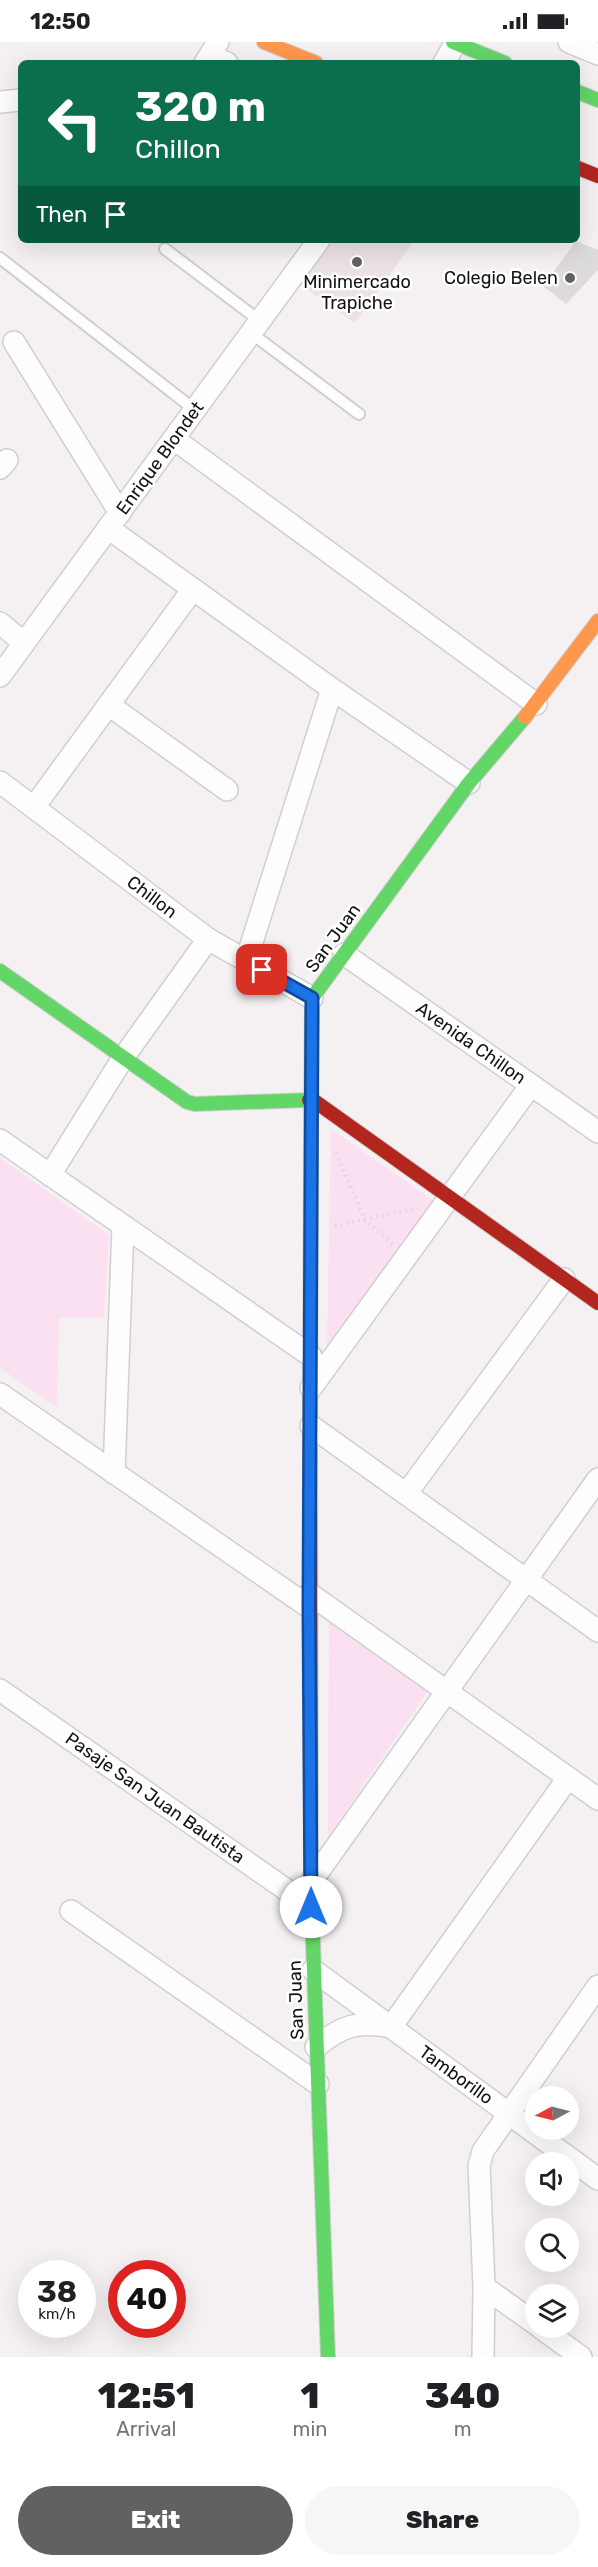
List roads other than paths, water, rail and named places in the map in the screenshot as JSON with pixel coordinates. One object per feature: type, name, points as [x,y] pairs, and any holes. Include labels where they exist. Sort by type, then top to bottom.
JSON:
[{"type":"street","points":[[264,42],[309,60]]},
{"type":"street","points":[[446,60],[455,42],[498,60]]},
{"type":"street","points":[[569,42],[598,54]]},
{"type":"street","points":[[580,93],[598,100]]},
{"type":"street","points":[[0,102],[18,100]]},
{"type":"street","points":[[580,169],[598,176]]},
{"type":"street","name":"Enrique Blondet","points":[[0,676],[318,243]]},
{"type":"street","points":[[14,342],[114,521],[193,589],[332,689],[470,783]]},
{"type":"street","points":[[174,439],[536,704]]},
{"type":"street","points":[[34,807],[193,589]]},
{"type":"street","name":"San Juan","points":[[328,2357],[311,1907],[309,1601],[312,998],[470,783],[536,704],[598,621]]},
{"type":"street","points":[[0,623],[24,644]]},
{"type":"street","points":[[246,961],[332,689]]},
{"type":"street","points":[[109,705],[227,790]]},
{"type":"street","name":"Chillon","points":[[0,782],[208,939],[312,998]]},
{"type":"street","points":[[50,1175],[123,1058],[208,939]]},
{"type":"street","name":"Avenida Chillon","points":[[344,954],[598,1132]]},
{"type":"street","points":[[0,971],[187,1102],[195,1104],[313,1100],[598,1303]]},
{"type":"street","points":[[311,1388],[531,1085]]},
{"type":"street","points":[[0,1140],[311,1356]]},
{"type":"street","points":[[114,1473],[123,1226]]},
{"type":"street","points":[[406,1494],[564,1279]]},
{"type":"street","points":[[0,1394],[114,1473],[447,1692],[598,1799]]},
{"type":"street","points":[[311,1426],[598,1631]]},
{"type":"street","points":[[311,1882],[598,1479]]},
{"type":"street","name":"Pasaje San Juan Bautista","points":[[0,1690],[311,1907]]},
{"type":"street","points":[[316,2047],[332,2033],[352,2025],[369,2023],[391,2027],[567,1778]]},
{"type":"street","points":[[71,1911],[318,2084]]},
{"type":"street","name":"Tamborillo","points":[[313,1970],[598,2179]]},
{"type":"street","points":[[483,2357],[484,2287],[479,2166],[483,2151],[598,1986]]},
{"type":"street","points":[[484,2287],[525,2316]]},
{"type":"street","points":[[555,2338],[581,2357]]},
{"type":"lane","points":[[165,249],[359,414]]},
{"type":"lane","points":[[0,258],[195,410]]},
{"type":"place","name":"Minimercado Trapiche","points":[[357,262]]},
{"type":"place","name":"Colegio Belen","points":[[570,278]]}]
